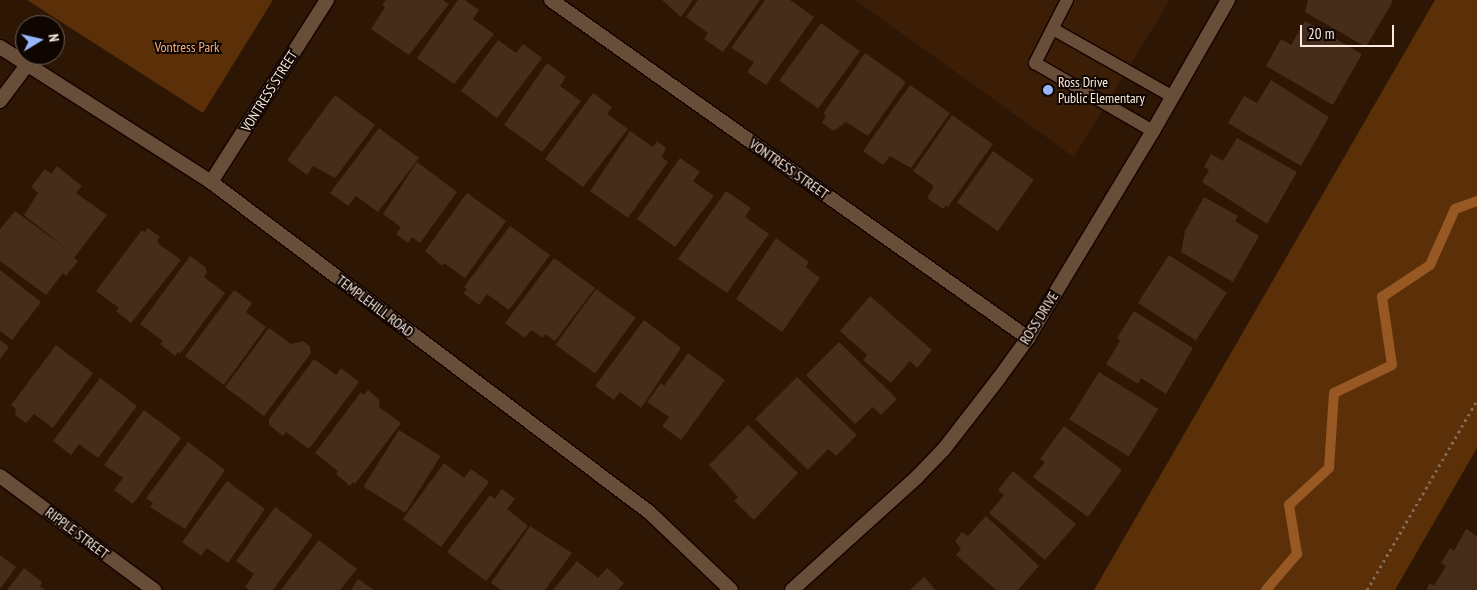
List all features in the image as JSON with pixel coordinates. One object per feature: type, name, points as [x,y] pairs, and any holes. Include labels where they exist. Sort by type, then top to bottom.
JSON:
[{"type":"street","name":"VONTRESS STREET","points":[[211,182],[327,0]]},
{"type":"street","name":"VONTRESS STREET","points":[[551,0],[1028,338]]},
{"type":"street","name":"ROSS DRIVE","points":[[792,590],[890,503],[944,449],[1028,338],[1153,131],[1228,0]]},
{"type":"street","name":"TEMPLEHILL ROAD","points":[[0,47],[15,57]]},
{"type":"street","name":"TEMPLEHILL ROAD","points":[[27,65],[211,182],[649,512],[731,590]]},
{"type":"street","points":[[0,101],[27,65]]},
{"type":"street","name":"RIPPLE STREET","points":[[0,476],[154,590]]},
{"type":"lane","points":[[1067,0],[1035,63],[1153,131]]},
{"type":"lane","points":[[1053,29],[1173,96]]},
{"type":"path","points":[[1367,590],[1477,400]]},
{"type":"shaded area","name":"Ross Drive Public Elementary","points":[[855,0],[1170,0],[1074,157]]},
{"type":"green space","name":"Vontress Park","points":[[27,0],[273,0],[203,113],[65,24],[65,15],[50,15]]},
{"type":"green space","points":[[1435,0],[1477,0],[1477,448],[1395,590],[1094,590]]},
{"type":"building","points":[[386,0],[443,0],[449,4],[409,55],[371,29],[385,7],[382,5]]},
{"type":"building","points":[[458,0],[465,0],[479,10],[473,19],[494,34],[454,84],[417,58]]},
{"type":"building","points":[[662,0],[693,0],[681,17]]},
{"type":"building","points":[[698,0],[760,0],[723,52],[704,39],[708,33],[686,17]]},
{"type":"building","points":[[765,0],[790,0],[814,17],[766,85],[747,72],[754,62],[731,48]]},
{"type":"building","points":[[1308,0],[1393,1],[1366,47],[1305,12]]},
{"type":"building","points":[[1305,21],[1362,54],[1333,105],[1266,66],[1281,39],[1291,45]]},
{"type":"building","points":[[821,23],[860,51],[818,109],[779,80]]},
{"type":"building","points":[[498,40],[516,53],[523,44],[542,58],[497,118],[461,91]]},
{"type":"building","points":[[865,53],[906,82],[868,136],[846,122],[834,131],[822,123],[826,116],[823,114]]},
{"type":"building","points":[[547,63],[566,77],[560,86],[581,101],[542,152],[504,125]]},
{"type":"building","points":[[1271,80],[1329,117],[1301,166],[1228,123],[1244,96],[1257,103]]},
{"type":"building","points":[[910,85],[950,113],[911,168],[890,156],[883,165],[863,151]]},
{"type":"building","points":[[593,93],[612,107],[607,114],[628,129],[583,187],[545,159]]},
{"type":"building","points":[[335,95],[375,125],[335,178],[313,166],[307,175],[287,160]]},
{"type":"building","points":[[952,115],[993,144],[948,207],[946,205],[943,209],[927,198],[934,186],[913,171]]},
{"type":"building","points":[[379,128],[419,158],[378,212],[356,196],[348,206],[330,193]]},
{"type":"building","points":[[630,131],[653,147],[657,141],[666,148],[662,157],[668,162],[628,218],[590,191]]},
{"type":"building","points":[[1237,138],[1297,172],[1267,224],[1202,182],[1209,170],[1204,167],[1211,154],[1223,161]]},
{"type":"building","points":[[993,151],[1034,180],[998,231],[957,203]]},
{"type":"building","points":[[680,158],[700,172],[693,181],[714,196],[675,247],[637,219]]},
{"type":"building","points":[[417,162],[457,192],[420,243],[412,237],[408,243],[396,234],[401,227],[383,214]]},
{"type":"building","points":[[57,166],[82,186],[76,193],[107,215],[74,258],[78,261],[66,276],[63,273],[46,295],[0,261],[0,229],[15,211],[68,250],[24,215],[38,193],[31,187],[45,169],[51,174]]},
{"type":"building","points":[[726,191],[751,208],[745,217],[769,234],[727,293],[678,259]]},
{"type":"building","points":[[467,193],[506,221],[465,278],[444,263],[442,266],[425,251]]},
{"type":"building","points":[[1204,197],[1238,216],[1235,221],[1259,236],[1233,282],[1181,252],[1185,231]]},
{"type":"building","points":[[510,226],[550,255],[509,310],[487,294],[479,305],[463,293],[467,289],[464,287]]},
{"type":"building","points":[[148,228],[160,237],[157,240],[159,244],[181,260],[131,323],[116,311],[119,308],[96,291],[142,230],[145,232]]},
{"type":"building","points":[[776,238],[809,262],[806,267],[820,278],[782,332],[736,299]]},
{"type":"building","points":[[1169,255],[1227,293],[1196,340],[1138,303]]},
{"type":"building","points":[[190,256],[205,267],[207,272],[204,277],[225,293],[180,354],[178,352],[175,356],[160,344],[163,341],[140,324]]},
{"type":"building","points":[[554,258],[595,288],[555,341],[545,334],[543,338],[531,330],[525,338],[505,323]]},
{"type":"building","points":[[0,270],[41,302],[12,340],[0,331]]},
{"type":"building","points":[[596,289],[636,318],[595,374],[555,345]]},
{"type":"building","points":[[234,290],[252,303],[246,312],[266,327],[224,385],[185,356]]},
{"type":"building","points":[[870,296],[932,350],[917,368],[910,361],[891,383],[863,360],[867,355],[840,331]]},
{"type":"building","points":[[1134,311],[1193,348],[1166,394],[1141,378],[1138,384],[1106,364],[1120,341],[1117,338]]},
{"type":"building","points":[[644,320],[681,348],[641,408],[620,392],[614,400],[595,386]]},
{"type":"building","points":[[269,328],[291,344],[303,341],[310,346],[311,353],[264,416],[225,387]]},
{"type":"building","points":[[0,340],[9,347],[0,359]]},
{"type":"building","points":[[839,342],[897,399],[881,415],[873,407],[855,424],[806,375]]},
{"type":"building","points":[[56,345],[93,373],[53,428],[34,414],[26,423],[15,415],[16,409],[11,405]]},
{"type":"building","points":[[688,353],[725,380],[681,440],[662,426],[669,417],[647,402],[661,383],[664,386]]},
{"type":"building","points":[[314,359],[336,375],[341,368],[359,382],[309,449],[286,432],[283,436],[269,425],[269,419]]},
{"type":"building","points":[[1099,372],[1158,409],[1129,457],[1069,419]]},
{"type":"building","points":[[797,377],[857,435],[836,456],[828,449],[808,470],[755,419]]},
{"type":"building","points":[[100,378],[137,406],[98,458],[79,444],[71,455],[53,441]]},
{"type":"building","points":[[368,390],[380,400],[379,407],[401,423],[355,484],[353,482],[350,486],[336,474],[338,471],[315,453],[361,392],[364,395]]},
{"type":"building","points":[[144,410],[181,438],[133,504],[114,490],[123,478],[104,465]]},
{"type":"building","points":[[748,425],[798,473],[754,520],[734,501],[738,497],[709,465]]},
{"type":"building","points":[[1064,426],[1122,470],[1088,517],[1033,477],[1045,462],[1040,459]]},
{"type":"building","points":[[399,430],[441,456],[405,513],[363,487]]},
{"type":"building","points":[[188,442],[225,470],[185,529],[150,507],[153,503],[146,498]]},
{"type":"building","points":[[444,463],[464,478],[471,469],[489,482],[441,547],[403,519]]},
{"type":"building","points":[[1013,471],[1076,524],[1045,560],[989,513],[1004,495],[998,490]]},
{"type":"building","points":[[227,481],[265,509],[228,563],[207,548],[201,556],[182,542]]},
{"type":"building","points":[[502,489],[515,499],[507,509],[528,526],[486,581],[447,552],[490,495],[495,499]]},
{"type":"building","points":[[275,507],[313,535],[273,590],[249,590],[245,587],[254,574],[236,561]]},
{"type":"building","points":[[986,516],[1039,566],[1018,590],[996,590],[956,555],[961,549],[955,541],[962,532],[968,536]]},
{"type":"building","points":[[530,526],[572,553],[545,590],[501,590],[491,583]]},
{"type":"building","points":[[1466,529],[1477,536],[1477,590],[1426,590],[1430,583],[1434,586],[1446,566],[1441,563],[1450,548],[1454,551]]},
{"type":"building","points":[[319,540],[357,569],[340,590],[281,590]]},
{"type":"building","points":[[0,555],[16,567],[0,589]]},
{"type":"building","points":[[577,561],[598,578],[607,568],[624,583],[618,590],[553,590]]},
{"type":"building","points":[[24,568],[42,582],[40,586],[45,590],[7,590]]},
{"type":"building","points":[[924,577],[936,590],[910,590]]},
{"type":"building","points":[[358,579],[374,590],[351,590]]},
{"type":"waterway","points":[[1266,590],[1297,554],[1289,505],[1329,468],[1334,393],[1392,365],[1382,297],[1430,265],[1455,209],[1477,201]]},
{"type":"place","name":"Ross Drive Public Elementary","points":[[1048,90]]}]
